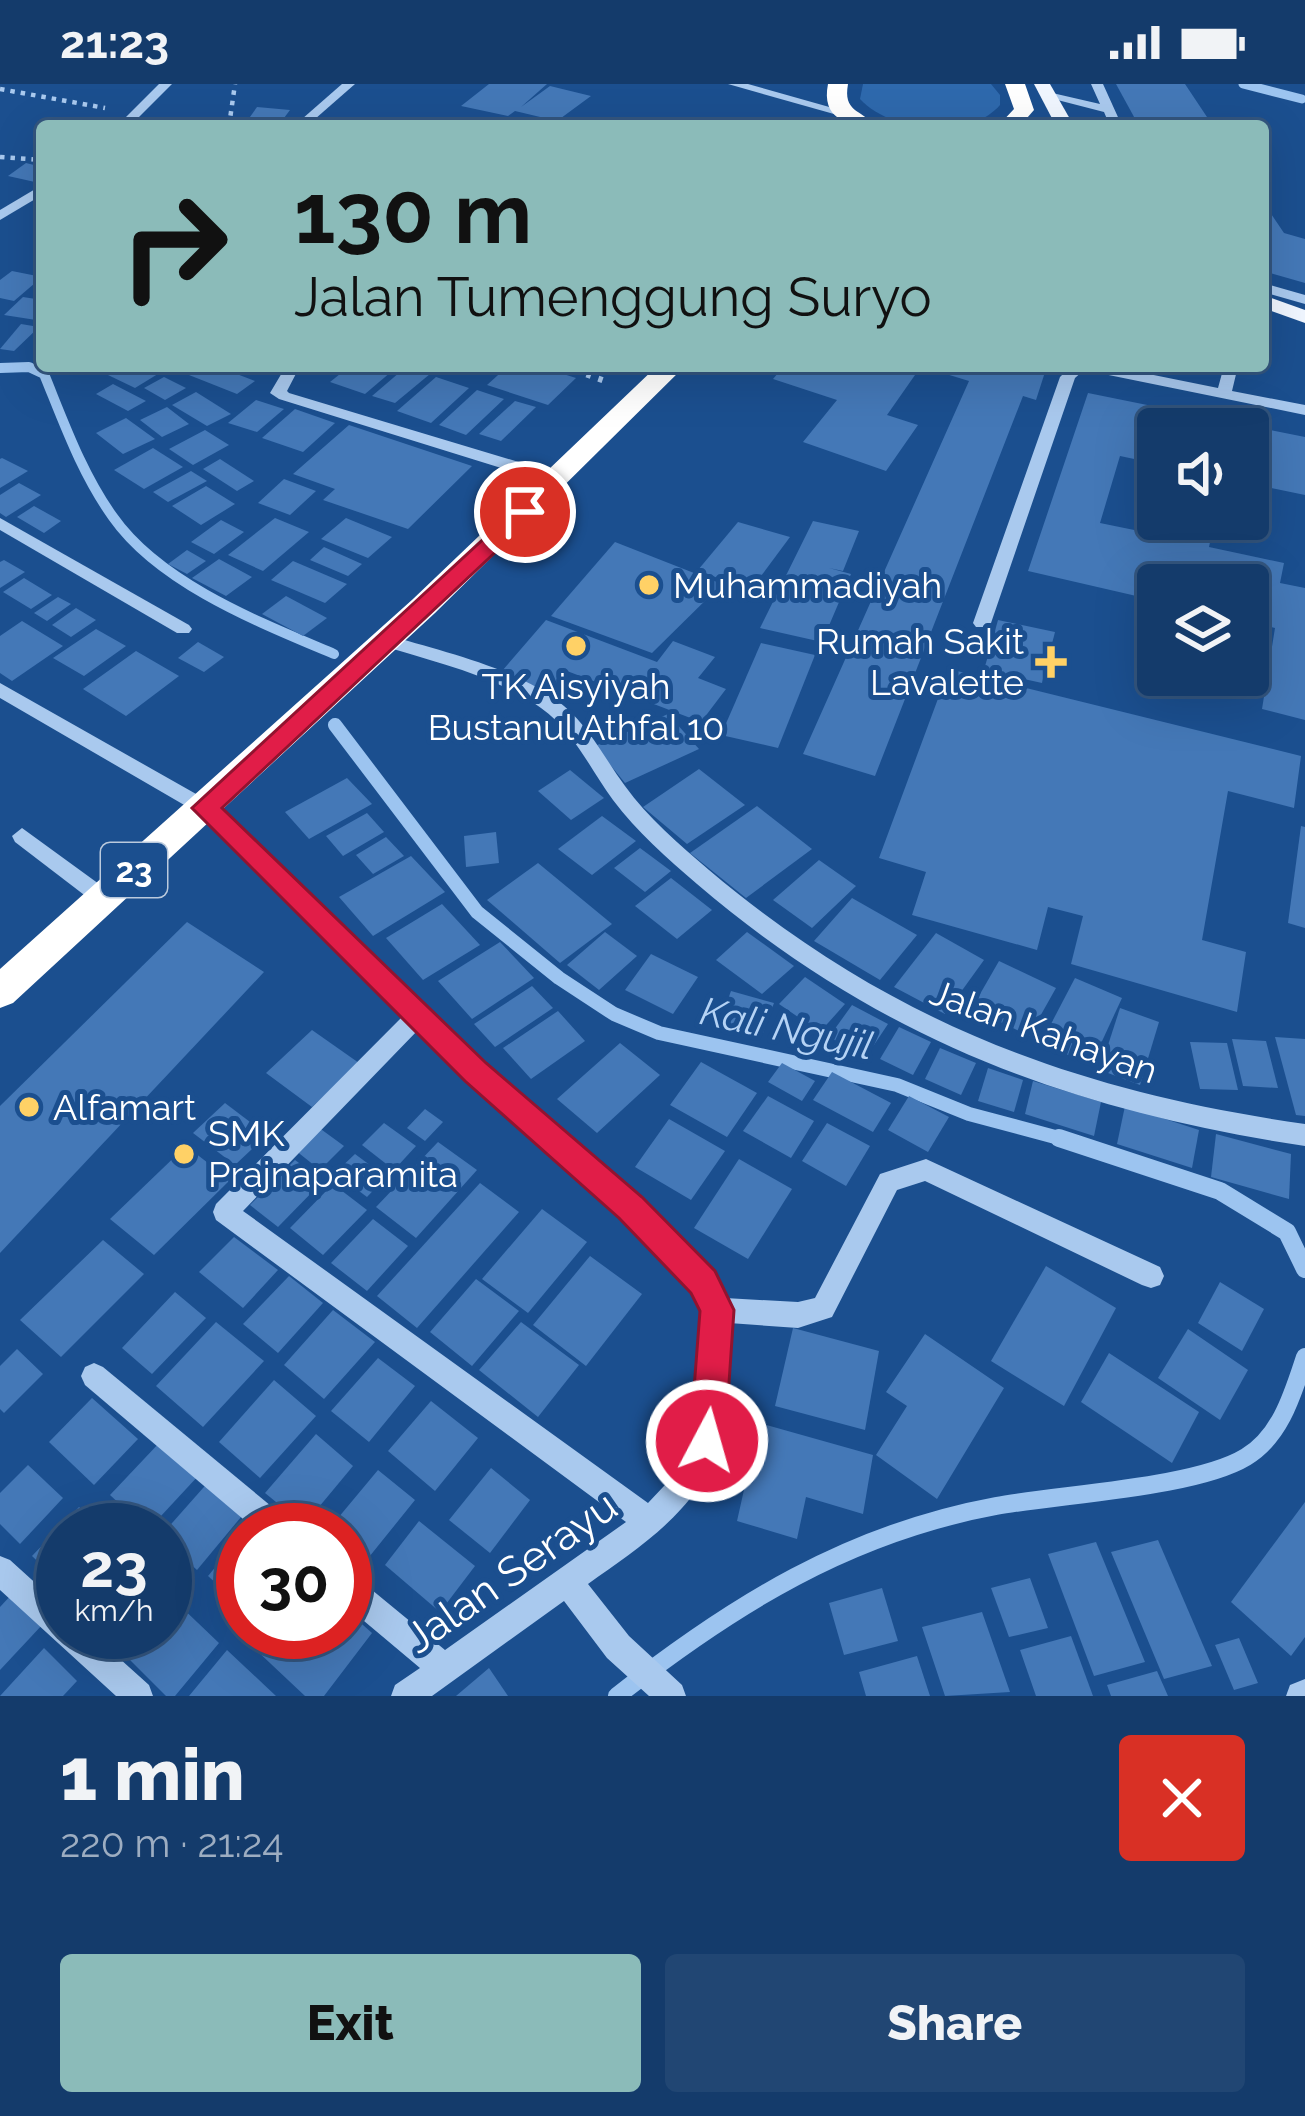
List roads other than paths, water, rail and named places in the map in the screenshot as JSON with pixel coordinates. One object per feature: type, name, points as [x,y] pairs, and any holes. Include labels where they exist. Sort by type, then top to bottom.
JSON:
[{"type":"highway","points":[[838,84],[835,100],[853,120]]},
{"type":"highway","points":[[1017,120],[1030,90]]},
{"type":"highway","name":"23","points":[[0,992],[560,480],[666,372]]},
{"type":"main road","points":[[1030,90],[1060,120]]},
{"type":"main road","points":[[1269,304],[1305,317]]},
{"type":"street","points":[[129,120],[166,84]]},
{"type":"street","points":[[307,120],[349,84]]},
{"type":"street","points":[[734,84],[851,120]]},
{"type":"street","points":[[1097,84],[1113,120]]},
{"type":"street","points":[[1030,90],[1109,110]]},
{"type":"street","points":[[0,216],[36,193]]},
{"type":"street","points":[[19,203],[36,207]]},
{"type":"street","points":[[1269,303],[1305,299]]},
{"type":"street","points":[[289,372],[278,393],[284,396],[560,480]]},
{"type":"street","points":[[982,623],[1068,377],[1075,372]]},
{"type":"street","points":[[1114,372],[1305,410]]},
{"type":"street","points":[[1224,393],[1230,372]]},
{"type":"street","points":[[3,529],[183,629]]},
{"type":"street","name":"Jalan Kahayan","points":[[387,641],[548,702],[623,799],[661,837],[750,915],[874,1000],[956,1042],[1098,1094],[1230,1126],[1305,1135]]},
{"type":"street","points":[[0,690],[205,808],[505,1100],[630,1208],[703,1282],[717,1310],[798,1315],[823,1307],[889,1182],[926,1170],[1150,1276]]},
{"type":"street","points":[[22,836],[103,898]]},
{"type":"street","points":[[417,1016],[225,1212],[650,1522]]},
{"type":"street","name":"Jalan Serayu","points":[[406,1696],[650,1522],[690,1479],[707,1441],[717,1310]]},
{"type":"street","points":[[94,1376],[246,1503]]},
{"type":"street","points":[[0,1570],[36,1603]]},
{"type":"street","points":[[567,1581],[618,1647],[671,1696]]},
{"type":"street","points":[[372,1609],[442,1667]]},
{"type":"street","points":[[97,1659],[138,1696]]},
{"type":"waterway","points":[[1243,84],[1302,99]]},
{"type":"waterway","name":"Kali Ngujil","points":[[0,368],[36,370]]},
{"type":"waterway","name":"Kali Ngujil","points":[[40,372],[92,483],[133,541],[184,582],[214,599],[334,654]]},
{"type":"waterway","name":"Kali Ngujil","points":[[335,725],[477,912],[559,978],[614,1014],[659,1033],[897,1085],[969,1114],[1060,1138]]},
{"type":"waterway","name":"Kali Ngujil","points":[[1060,1138],[1070,1141]]},
{"type":"waterway","name":"Kali Ngujil","points":[[1060,1138],[1220,1191],[1287,1232],[1305,1269]]},
{"type":"waterway","name":"Kali Ngujil","points":[[617,1696],[749,1603],[891,1534],[996,1506],[1194,1476],[1246,1457],[1277,1426],[1305,1357]]},
{"type":"place","name":"Muhammadiyah","points":[[649,585]]},
{"type":"place","name":"TK Aisyiyah Bustanul Athfal 10","points":[[576,646]]},
{"type":"place","name":"Rumah Sakit Lavalette","points":[[1051,662]]},
{"type":"place","name":"Alfamart","points":[[29,1107]]},
{"type":"place","name":"SMK Prajnaparamita","points":[[184,1154]]}]
